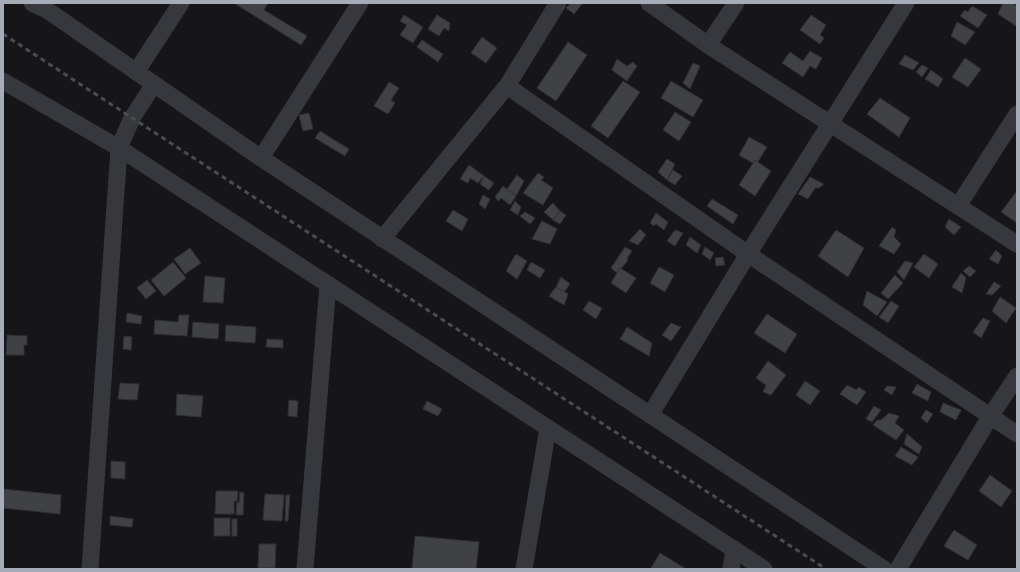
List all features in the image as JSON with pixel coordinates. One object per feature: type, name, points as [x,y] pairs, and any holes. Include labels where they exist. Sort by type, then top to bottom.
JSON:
[{"type":"street","points":[[136,72],[181,3]]},
{"type":"street","points":[[261,158],[360,3]]},
{"type":"street","points":[[382,239],[507,86],[558,3]]},
{"type":"street","points":[[650,3],[708,45],[1017,244]]},
{"type":"street","points":[[708,45],[736,3]]},
{"type":"street","points":[[650,415],[748,254],[906,3]]},
{"type":"street","points":[[42,5],[261,158],[884,569]]},
{"type":"street","points":[[3,81],[119,148],[764,569]]},
{"type":"street","points":[[90,569],[119,148],[132,118],[154,84]]},
{"type":"street","points":[[507,86],[748,254],[1017,434]]},
{"type":"street","points":[[958,206],[1017,114]]},
{"type":"street","points":[[305,569],[328,284]]},
{"type":"street","points":[[898,569],[990,417],[1017,376]]},
{"type":"street","points":[[524,569],[548,428]]},
{"type":"street","points":[[731,569],[734,549]]},
{"type":"building","points":[[234,3],[268,3],[264,10],[307,36],[301,45]]},
{"type":"building","points":[[571,3],[583,3],[574,14],[566,8]]},
{"type":"building","points":[[1003,3],[1012,3],[1017,6],[1016,26],[998,14]]},
{"type":"building","points":[[972,6],[987,15],[978,28],[960,16],[965,10],[968,12]]},
{"type":"building","points":[[404,15],[423,27],[413,43],[400,35],[407,25],[400,21]]},
{"type":"building","points":[[437,15],[450,23],[449,31],[444,28],[439,36],[428,29]]},
{"type":"building","points":[[811,15],[826,25],[820,35],[824,38],[820,44],[800,30]]},
{"type":"building","points":[[957,22],[975,32],[965,45],[951,36]]},
{"type":"building","points":[[482,37],[497,48],[486,63],[471,53]]},
{"type":"building","points":[[422,40],[443,54],[438,62],[417,47]]},
{"type":"building","points":[[568,42],[587,55],[556,101],[537,88]]},
{"type":"building","points":[[810,51],[822,58],[816,69],[810,66],[803,77],[782,63],[790,52],[803,61]]},
{"type":"building","points":[[905,55],[919,63],[913,70],[899,64]]},
{"type":"building","points":[[965,58],[981,69],[968,87],[952,77]]},
{"type":"building","points":[[617,59],[627,66],[633,62],[637,66],[627,81],[612,70]]},
{"type":"building","points":[[693,63],[700,66],[690,89],[683,83]]},
{"type":"building","points":[[922,65],[928,68],[922,77],[916,72]]},
{"type":"building","points":[[931,70],[943,79],[938,87],[925,79]]},
{"type":"building","points":[[623,81],[640,92],[608,138],[591,126]]},
{"type":"building","points":[[671,81],[703,100],[693,117],[661,98]]},
{"type":"building","points":[[389,82],[399,88],[391,100],[395,103],[388,114],[374,106]]},
{"type":"building","points":[[880,98],[910,118],[899,137],[867,114]]},
{"type":"building","points":[[675,112],[691,122],[679,141],[663,130]]},
{"type":"building","points":[[309,113],[313,129],[303,131],[299,115]]},
{"type":"building","points":[[320,131],[349,149],[345,156],[315,138]]},
{"type":"building","points":[[749,137],[767,147],[756,165],[739,155]]},
{"type":"building","points":[[667,159],[675,164],[667,180],[658,172]]},
{"type":"building","points":[[755,160],[771,171],[755,196],[739,185]]},
{"type":"building","points":[[469,165],[484,176],[478,183],[470,178],[468,183],[460,179]]},
{"type":"building","points":[[673,170],[682,176],[675,185],[667,180]]},
{"type":"building","points":[[538,173],[544,177],[541,180],[553,188],[543,205],[523,193]]},
{"type":"building","points":[[517,175],[524,181],[516,196],[507,189]]},
{"type":"building","points":[[484,176],[494,183],[489,190],[480,184]]},
{"type":"building","points":[[810,177],[824,184],[819,188],[815,188],[808,199],[798,194]]},
{"type":"building","points":[[503,186],[516,196],[510,205],[501,198],[498,201],[495,197]]},
{"type":"building","points":[[1017,191],[1017,223],[1001,212]]},
{"type":"building","points":[[483,195],[490,199],[485,209],[479,204]]},
{"type":"building","points":[[712,199],[738,215],[733,224],[707,206]]},
{"type":"building","points":[[515,201],[521,207],[518,215],[510,210]]},
{"type":"building","points":[[553,203],[560,211],[553,220],[544,212]]},
{"type":"building","points":[[453,210],[468,219],[462,231],[446,221]]},
{"type":"building","points":[[560,211],[566,215],[560,224],[553,220]]},
{"type":"building","points":[[525,212],[535,218],[530,224],[520,216]]},
{"type":"building","points":[[656,213],[668,222],[664,230],[656,224],[654,226],[650,223]]},
{"type":"building","points":[[949,219],[961,227],[954,235],[945,227]]},
{"type":"building","points":[[542,221],[557,229],[550,244],[532,239]]},
{"type":"building","points":[[892,227],[896,230],[894,237],[901,244],[894,254],[879,246]]},
{"type":"building","points":[[640,229],[646,235],[638,245],[629,241]]},
{"type":"building","points":[[675,230],[683,233],[675,246],[667,241]]},
{"type":"building","points":[[836,230],[864,248],[848,277],[818,256]]},
{"type":"building","points":[[690,237],[701,245],[697,253],[686,245]]},
{"type":"building","points":[[625,247],[632,251],[627,258],[628,260],[617,273],[611,268]]},
{"type":"building","points":[[705,247],[714,253],[710,260],[702,254]]},
{"type":"building","points":[[190,248],[201,263],[185,274],[174,259]]},
{"type":"building","points":[[996,250],[1002,256],[998,264],[989,259]]},
{"type":"building","points":[[516,254],[527,261],[517,279],[506,271]]},
{"type":"building","points":[[924,254],[938,264],[929,278],[914,267]]},
{"type":"building","points":[[723,257],[725,265],[716,266],[715,258]]},
{"type":"building","points":[[905,261],[913,263],[904,280],[897,272]]},
{"type":"building","points":[[173,262],[186,278],[164,296],[151,280]]},
{"type":"building","points":[[531,262],[545,270],[540,278],[527,270]]},
{"type":"building","points":[[969,266],[976,271],[970,277],[963,271]]},
{"type":"building","points":[[659,267],[674,275],[665,292],[650,283]]},
{"type":"building","points":[[620,268],[636,278],[626,293],[611,283]]},
{"type":"building","points":[[961,273],[966,278],[962,293],[952,287]]},
{"type":"building","points":[[895,275],[903,283],[888,299],[881,293]]},
{"type":"building","points":[[205,276],[225,278],[223,303],[203,302]]},
{"type":"building","points":[[561,277],[570,284],[564,292],[556,287]]},
{"type":"building","points":[[147,280],[156,291],[146,299],[137,288]]},
{"type":"building","points":[[994,282],[1001,286],[992,295],[986,294]]},
{"type":"building","points":[[556,287],[568,294],[564,305],[549,296]]},
{"type":"building","points":[[867,291],[887,302],[877,316],[863,305]]},
{"type":"building","points":[[1000,297],[1016,308],[1006,323],[992,311]]},
{"type":"building","points":[[589,301],[602,308],[596,319],[583,310]]},
{"type":"building","points":[[891,301],[899,306],[888,323],[879,317]]},
{"type":"building","points":[[127,313],[142,316],[141,324],[126,322]]},
{"type":"building","points":[[767,314],[797,334],[785,353],[754,333]]},
{"type":"building","points":[[179,315],[189,315],[187,336],[154,334],[155,320],[178,322]]},
{"type":"building","points":[[983,318],[990,321],[981,338],[973,332]]},
{"type":"building","points":[[193,322],[219,324],[218,339],[192,337]]},
{"type":"building","points":[[671,323],[681,327],[671,341],[662,335]]},
{"type":"building","points":[[226,325],[256,327],[255,343],[225,341]]},
{"type":"building","points":[[627,327],[652,343],[649,356],[620,339]]},
{"type":"building","points":[[7,335],[27,336],[27,345],[24,345],[24,355],[6,355]]},
{"type":"building","points":[[124,336],[132,337],[131,350],[123,349]]},
{"type":"building","points":[[267,339],[283,340],[283,348],[266,347]]},
{"type":"building","points":[[768,361],[786,375],[771,395],[763,392],[766,385],[756,378]]},
{"type":"building","points":[[805,381],[820,391],[810,405],[796,395]]},
{"type":"building","points":[[120,383],[139,384],[137,400],[118,399]]},
{"type":"building","points":[[917,384],[931,392],[928,401],[912,393]]},
{"type":"building","points":[[847,385],[856,390],[859,387],[866,392],[857,405],[840,394]]},
{"type":"building","points":[[887,386],[896,387],[892,395],[884,390]]},
{"type":"building","points":[[177,394],[203,396],[201,417],[176,415]]},
{"type":"building","points":[[289,400],[298,401],[297,417],[288,416]]},
{"type":"building","points":[[427,401],[442,409],[438,416],[423,409]]},
{"type":"building","points":[[943,403],[961,410],[956,420],[940,412]]},
{"type":"building","points":[[874,406],[881,410],[872,422],[866,419]]},
{"type":"building","points":[[926,410],[933,414],[927,423],[921,418]]},
{"type":"building","points":[[889,413],[899,416],[895,423],[904,430],[896,440],[873,425],[877,420],[881,420]]},
{"type":"building","points":[[907,434],[922,447],[919,454],[904,444]]},
{"type":"building","points":[[901,447],[918,457],[912,465],[895,456]]},
{"type":"building","points":[[111,461],[125,462],[125,479],[111,478]]},
{"type":"building","points":[[990,475],[1012,491],[1001,507],[979,491]]},
{"type":"building","points":[[3,489],[61,495],[60,514],[3,508]]},
{"type":"building","points":[[216,491],[238,491],[237,501],[234,501],[234,514],[215,514]]},
{"type":"building","points":[[240,492],[244,493],[243,515],[236,515],[237,502],[239,503]]},
{"type":"building","points":[[265,494],[284,495],[282,521],[263,520]]},
{"type":"building","points":[[286,495],[290,495],[288,521],[285,521]]},
{"type":"building","points":[[110,516],[133,519],[132,527],[110,525]]},
{"type":"building","points":[[214,518],[230,518],[230,536],[214,536]]},
{"type":"building","points":[[232,519],[237,519],[237,536],[232,536]]},
{"type":"building","points":[[954,530],[977,545],[968,560],[944,546]]},
{"type":"building","points":[[415,536],[479,542],[476,569],[412,569]]},
{"type":"building","points":[[259,544],[276,544],[275,568],[258,568]]},
{"type":"building","points":[[660,553],[686,569],[651,568]]},
{"type":"railway","points":[[3,34],[826,569]]}]
